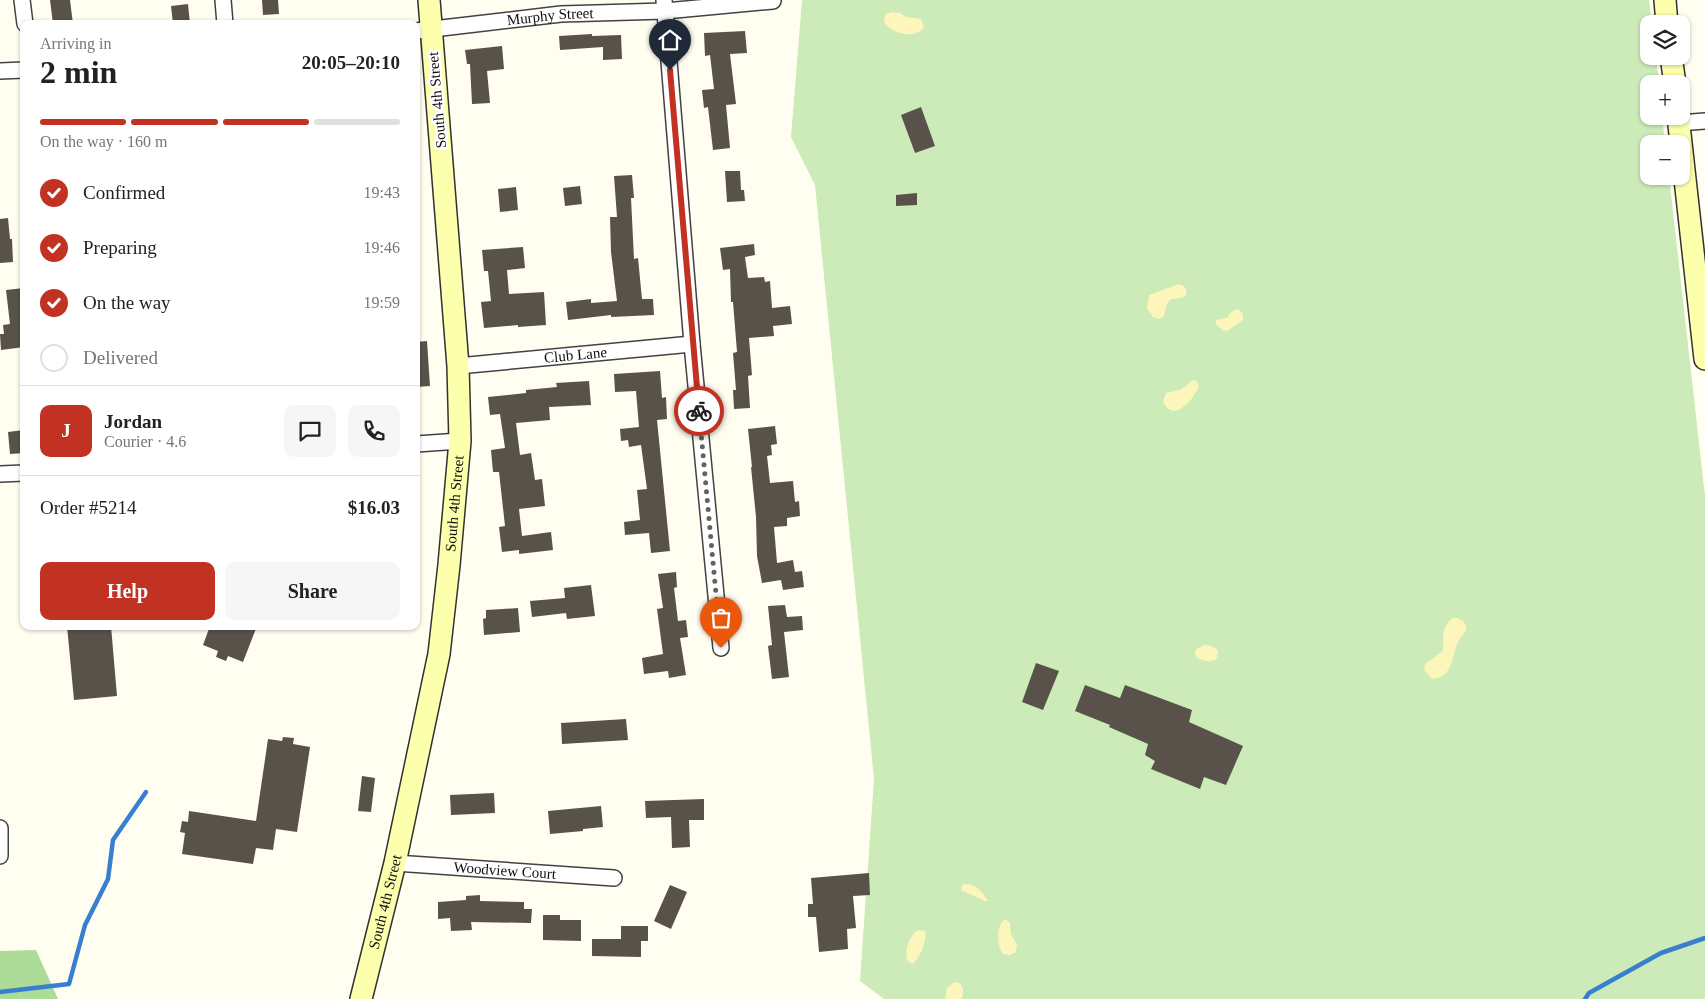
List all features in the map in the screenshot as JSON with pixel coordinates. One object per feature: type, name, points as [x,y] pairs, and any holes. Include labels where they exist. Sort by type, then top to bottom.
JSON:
[{"type":"main road","name":"South 4th Street","points":[[361,999],[395,862],[438,654],[449,564],[460,441],[458,366],[424,30],[429,0]]},
{"type":"main road","points":[[1665,0],[1666,15]]},
{"type":"main road","points":[[1680,125],[1704,333],[1705,359]]},
{"type":"street","points":[[22,0],[24,20]]},
{"type":"street","points":[[223,0],[225,20]]},
{"type":"street","name":"Murphy Street","points":[[424,30],[562,14],[664,6],[773,2]]},
{"type":"street","points":[[664,6],[692,344],[721,648]]},
{"type":"street","points":[[0,71],[20,70]]},
{"type":"street","points":[[1690,120],[1705,121]]},
{"type":"street","name":"Club Lane","points":[[458,366],[692,344]]},
{"type":"street","points":[[420,444],[460,441]]},
{"type":"street","points":[[0,474],[20,473]]},
{"type":"street","points":[[0,828],[0,856]]},
{"type":"street","name":"Woodview Court","points":[[395,862],[614,878]]},
{"type":"green space","points":[[802,0],[1649,0],[1651,15],[1640,15],[1640,65],[1657,65],[1658,75],[1640,75],[1640,125],[1663,125],[1664,135],[1640,135],[1640,185],[1670,185],[1705,496],[1705,999],[884,999],[860,981],[874,779],[815,185],[791,137]]},
{"type":"green space","points":[[36,950],[58,999],[0,999],[0,951]]},
{"type":"sand","points":[[892,12],[900,13],[906,17],[921,19],[924,28],[915,33],[899,33],[885,24],[886,14]]},
{"type":"sand","points":[[1179,284],[1184,286],[1185,296],[1170,300],[1164,316],[1159,319],[1153,317],[1147,308],[1149,295]]},
{"type":"sand","points":[[1238,309],[1243,314],[1243,320],[1229,330],[1224,331],[1216,324],[1216,320],[1227,318],[1232,311]]},
{"type":"sand","points":[[1193,380],[1196,380],[1199,386],[1188,403],[1178,410],[1173,411],[1168,408],[1163,402],[1166,393],[1180,390]]},
{"type":"sand","points":[[1453,618],[1458,618],[1464,622],[1466,631],[1458,642],[1448,671],[1439,678],[1432,679],[1424,670],[1425,664],[1443,651],[1444,629]]},
{"type":"sand","points":[[1204,645],[1218,650],[1217,658],[1207,661],[1196,657],[1196,649]]},
{"type":"sand","points":[[964,884],[972,885],[978,889],[988,901],[961,890]]},
{"type":"sand","points":[[1006,919],[1010,923],[1011,934],[1017,945],[1015,953],[1009,955],[1003,954],[998,941],[1000,925]]},
{"type":"sand","points":[[918,930],[925,931],[926,934],[920,954],[912,964],[907,960],[907,947],[912,935]]},
{"type":"sand","points":[[954,982],[959,983],[963,989],[961,999],[945,999],[947,988]]},
{"type":"building","points":[[50,0],[70,0],[72,20],[52,20]]},
{"type":"building","points":[[262,0],[278,0],[279,14],[263,15]]},
{"type":"building","points":[[188,4],[190,20],[173,20],[171,6]]},
{"type":"building","points":[[745,31],[747,53],[730,54],[736,104],[726,105],[730,148],[713,150],[708,107],[704,108],[702,90],[714,89],[710,55],[705,56],[704,33]]},
{"type":"building","points":[[592,34],[592,36],[621,35],[622,59],[603,60],[603,47],[560,50],[559,36]]},
{"type":"building","points":[[502,46],[504,69],[487,71],[490,103],[472,104],[470,64],[467,64],[465,50]]},
{"type":"building","points":[[921,107],[935,146],[915,153],[901,115]]},
{"type":"building","points":[[725,171],[740,171],[741,190],[744,190],[745,201],[727,202]]},
{"type":"building","points":[[632,175],[634,198],[631,198],[634,259],[638,258],[642,299],[653,299],[654,315],[611,317],[611,315],[568,320],[566,302],[591,299],[591,303],[617,301],[611,252],[610,217],[617,217],[614,176]]},
{"type":"building","points":[[580,186],[582,204],[565,206],[563,188]]},
{"type":"building","points":[[516,187],[518,210],[500,212],[498,189]]},
{"type":"building","points":[[917,193],[917,205],[896,206],[896,195]]},
{"type":"building","points":[[8,218],[10,239],[12,239],[13,262],[0,263],[0,219]]},
{"type":"building","points":[[754,244],[755,255],[745,257],[748,278],[764,277],[765,282],[770,281],[772,308],[790,306],[792,324],[773,326],[774,336],[749,338],[752,375],[748,376],[750,408],[734,409],[733,390],[736,390],[733,353],[737,352],[733,302],[731,302],[730,269],[723,270],[720,248]]},
{"type":"building","points":[[523,247],[525,268],[507,270],[509,294],[544,292],[546,325],[484,328],[481,302],[491,301],[488,271],[484,271],[482,250]]},
{"type":"building","points":[[20,288],[20,348],[1,350],[0,334],[4,334],[3,325],[10,324],[6,290]]},
{"type":"building","points":[[427,341],[430,386],[420,387],[420,342]]},
{"type":"building","points":[[660,371],[662,398],[666,397],[667,419],[657,420],[670,551],[651,553],[649,533],[625,535],[624,522],[640,520],[637,490],[647,489],[641,445],[629,447],[628,440],[621,441],[620,429],[639,427],[636,391],[615,392],[614,374]]},
{"type":"building","points":[[589,381],[591,405],[549,407],[550,420],[516,423],[520,455],[531,453],[535,480],[542,479],[545,506],[519,509],[522,536],[551,532],[553,550],[519,554],[519,550],[502,552],[499,527],[505,526],[499,472],[493,472],[491,450],[505,448],[500,414],[490,415],[488,397],[557,387],[556,383]]},
{"type":"building","points":[[775,426],[777,444],[771,445],[772,455],[767,456],[770,483],[793,481],[795,502],[799,501],[800,516],[787,518],[787,526],[774,527],[777,563],[793,560],[795,572],[802,571],[804,587],[783,590],[781,580],[762,583],[757,556],[756,517],[748,429]]},
{"type":"building","points":[[20,430],[20,453],[10,454],[8,432]]},
{"type":"building","points":[[676,572],[677,587],[674,588],[678,621],[686,620],[688,637],[680,638],[686,675],[669,678],[668,671],[644,674],[642,658],[663,654],[657,609],[663,608],[658,574]]},
{"type":"building","points":[[591,585],[595,616],[567,619],[566,613],[532,617],[530,601],[565,598],[564,588]]},
{"type":"building","points":[[785,605],[787,617],[802,616],[803,630],[784,632],[789,677],[772,679],[768,646],[772,645],[768,606]]},
{"type":"building","points":[[518,608],[520,632],[484,635],[483,619],[486,618],[486,610]]},
{"type":"building","points":[[67,630],[111,630],[117,696],[74,700]]},
{"type":"building","points":[[209,630],[255,630],[243,662],[228,656],[226,661],[216,657],[218,651],[203,645]]},
{"type":"building","points":[[1036,663],[1059,671],[1043,710],[1022,702]]},
{"type":"building","points":[[1085,685],[1120,698],[1125,685],[1192,710],[1189,722],[1243,746],[1226,785],[1204,777],[1200,789],[1151,769],[1155,761],[1145,755],[1148,744],[1109,727],[1110,725],[1075,711]]},
{"type":"building","points":[[626,719],[628,740],[562,744],[561,723]]},
{"type":"building","points":[[283,737],[294,738],[293,744],[310,747],[297,832],[276,829],[273,850],[256,848],[253,864],[182,854],[185,833],[180,832],[182,821],[188,822],[189,811],[256,821],[268,739],[282,741]]},
{"type":"building","points":[[362,776],[375,778],[371,812],[358,811]]},
{"type":"building","points":[[494,793],[495,813],[451,815],[450,795]]},
{"type":"building","points":[[704,799],[704,820],[689,820],[690,847],[672,848],[671,817],[646,818],[645,801]]},
{"type":"building","points":[[601,806],[603,827],[550,834],[548,811]]},
{"type":"building","points":[[869,873],[870,895],[853,896],[856,928],[847,929],[848,949],[819,952],[816,917],[808,917],[808,904],[813,904],[811,878]]},
{"type":"building","points":[[670,885],[687,892],[671,929],[654,921]]},
{"type":"building","points":[[480,895],[480,901],[524,902],[524,909],[532,909],[531,923],[471,922],[472,930],[451,931],[450,918],[438,919],[438,902],[466,900],[466,896]]},
{"type":"building","points":[[543,915],[560,915],[560,920],[581,920],[581,941],[543,940]]},
{"type":"building","points":[[621,926],[648,926],[648,941],[641,941],[641,957],[592,956],[592,939],[621,939]]},
{"type":"waterway","points":[[0,992],[69,984],[85,925],[108,879],[113,840],[146,792]]},
{"type":"waterway","points":[[1585,999],[1589,993],[1661,953],[1705,938]]},
{"type":"way so far","points":[[699,411],[721,648]]},
{"type":"route","points":[[670,70],[699,411]]}]
